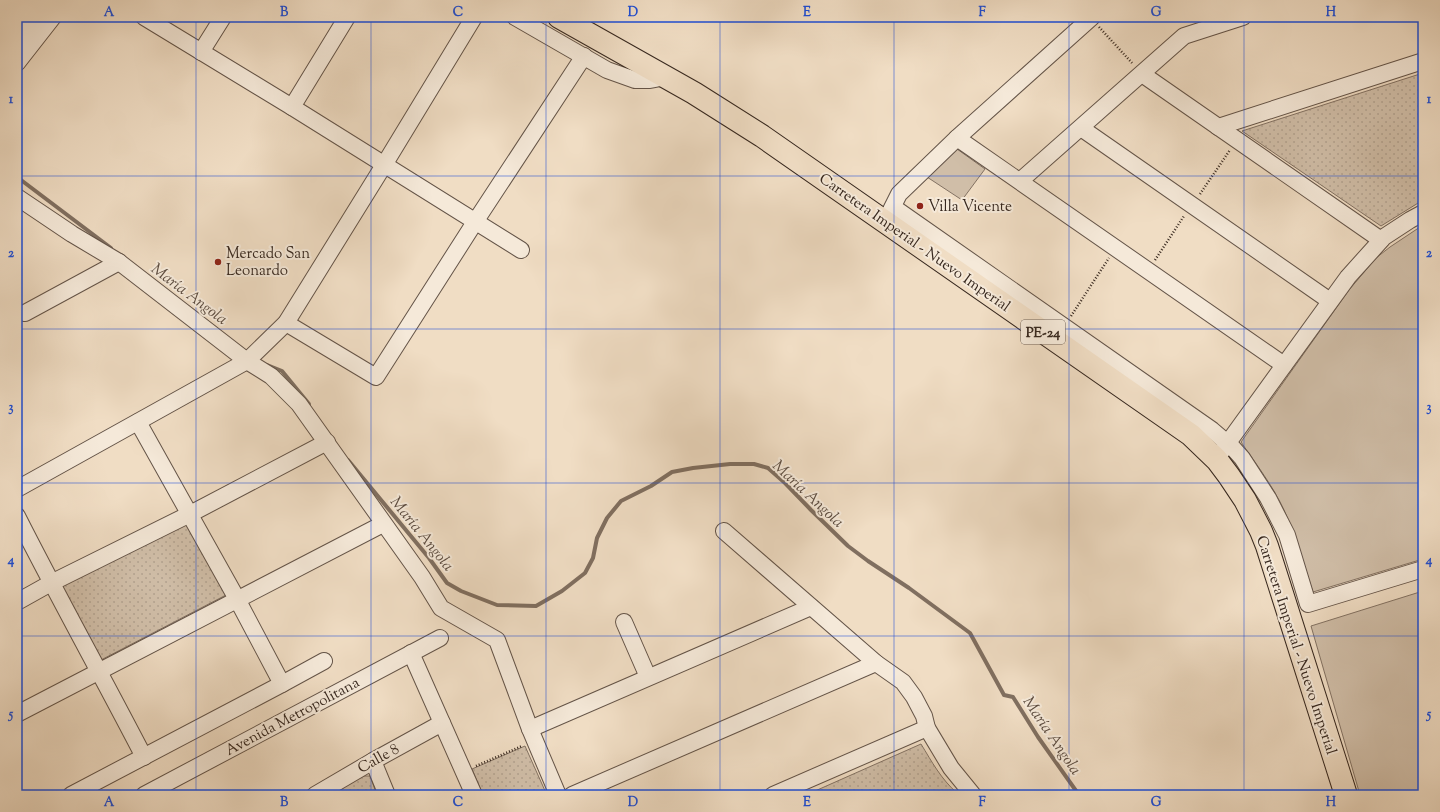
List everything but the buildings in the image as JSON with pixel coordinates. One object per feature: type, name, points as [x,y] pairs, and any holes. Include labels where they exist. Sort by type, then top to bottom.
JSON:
[{"type":"highway","name":"Carretera Imperial - Nuevo Imperial","points":[[559,17],[725,112],[889,214],[1191,435],[1222,452],[1267,546],[1346,795]]},
{"type":"street","points":[[17,39],[35,17]]},
{"type":"street","points":[[17,64],[54,17]]},
{"type":"street","points":[[144,17],[292,107],[521,250]]},
{"type":"street","points":[[202,52],[223,17]]},
{"type":"street","points":[[292,107],[347,17]]},
{"type":"street","points":[[17,489],[138,422],[250,357],[286,323],[474,17]]},
{"type":"street","points":[[514,17],[607,70],[635,80],[650,80],[666,77]]},
{"type":"street","points":[[1020,182],[1184,36],[1243,17]]},
{"type":"street","points":[[1091,18],[957,138],[899,194],[889,214],[1064,327],[1212,430],[1222,452],[1242,458],[1260,484],[1278,516],[1291,545],[1308,604],[1423,569]]},
{"type":"street","points":[[286,323],[376,377],[475,222],[584,56]]},
{"type":"street","points":[[1218,127],[1423,61]]},
{"type":"street","points":[[1142,74],[1381,240]]},
{"type":"street","points":[[1081,128],[1330,301]]},
{"type":"street","points":[[957,138],[1284,365]]},
{"type":"street","points":[[17,197],[72,234],[119,262],[250,357],[299,404],[422,577],[441,608],[497,640],[533,735],[558,795]]},
{"type":"street","points":[[1222,452],[1348,277],[1381,240],[1423,213]]},
{"type":"street","points":[[25,313],[119,262]]},
{"type":"street","points":[[138,422],[237,599],[282,684]]},
{"type":"street","points":[[17,602],[51,583],[190,514],[327,442]]},
{"type":"street","points":[[17,516],[144,757]]},
{"type":"street","points":[[17,714],[383,524]]},
{"type":"street","points":[[724,531],[876,663],[903,682],[914,697],[924,716],[927,728],[951,768],[973,795]]},
{"type":"street","points":[[533,735],[648,677],[811,607]]},
{"type":"street","points":[[624,622],[648,677]]},
{"type":"street","name":"Avenida Metropolitana","points":[[144,795],[440,638]]},
{"type":"street","points":[[411,653],[474,795]]},
{"type":"street","points":[[71,795],[282,684],[324,660]]},
{"type":"street","points":[[572,795],[876,663]]},
{"type":"street","name":"Calle 8","points":[[315,795],[373,760],[442,723]]},
{"type":"street","points":[[773,795],[927,728]]},
{"type":"street","points":[[373,760],[387,795]]},
{"type":"path","points":[[1091,18],[1142,74]]},
{"type":"path","points":[[1064,327],[1116,248]]},
{"type":"path","points":[[464,771],[533,735]]},
{"type":"shaded area","points":[[1423,73],[1423,200],[1381,226],[1242,131]]},
{"type":"shaded area","points":[[957,149],[985,169],[962,200],[927,177]]},
{"type":"shaded area","points":[[1423,225],[1423,559],[1313,592],[1296,541],[1280,501],[1241,442],[1349,290],[1376,258]]},
{"type":"shaded area","points":[[184,519],[226,595],[101,660],[60,584]]},
{"type":"shaded area","points":[[1423,591],[1423,795],[1360,795],[1311,626]]},
{"type":"shaded area","points":[[921,744],[937,770],[957,793],[957,795],[806,795]]},
{"type":"shaded area","points":[[525,746],[546,793],[545,795],[483,795],[472,769]]},
{"type":"shaded area","points":[[361,776],[370,776],[377,795],[327,795]]},
{"type":"waterway","name":"María Angola","points":[[17,177],[111,248]]},
{"type":"waterway","name":"María Angola","points":[[267,365],[282,371],[309,404]]},
{"type":"waterway","name":"María Angola","points":[[348,460],[429,558],[447,583],[461,591],[497,605],[536,606],[562,591],[585,573],[593,558],[597,538],[607,518],[621,501],[651,486],[672,472],[730,464],[754,464],[768,468],[848,546],[909,588],[970,633],[1004,695],[1013,697],[1038,737],[1079,795]]},
{"type":"place","name":"Villa Vicente","points":[[920,206]]},
{"type":"place","name":"Mercado San Leonardo","points":[[218,262]]}]
